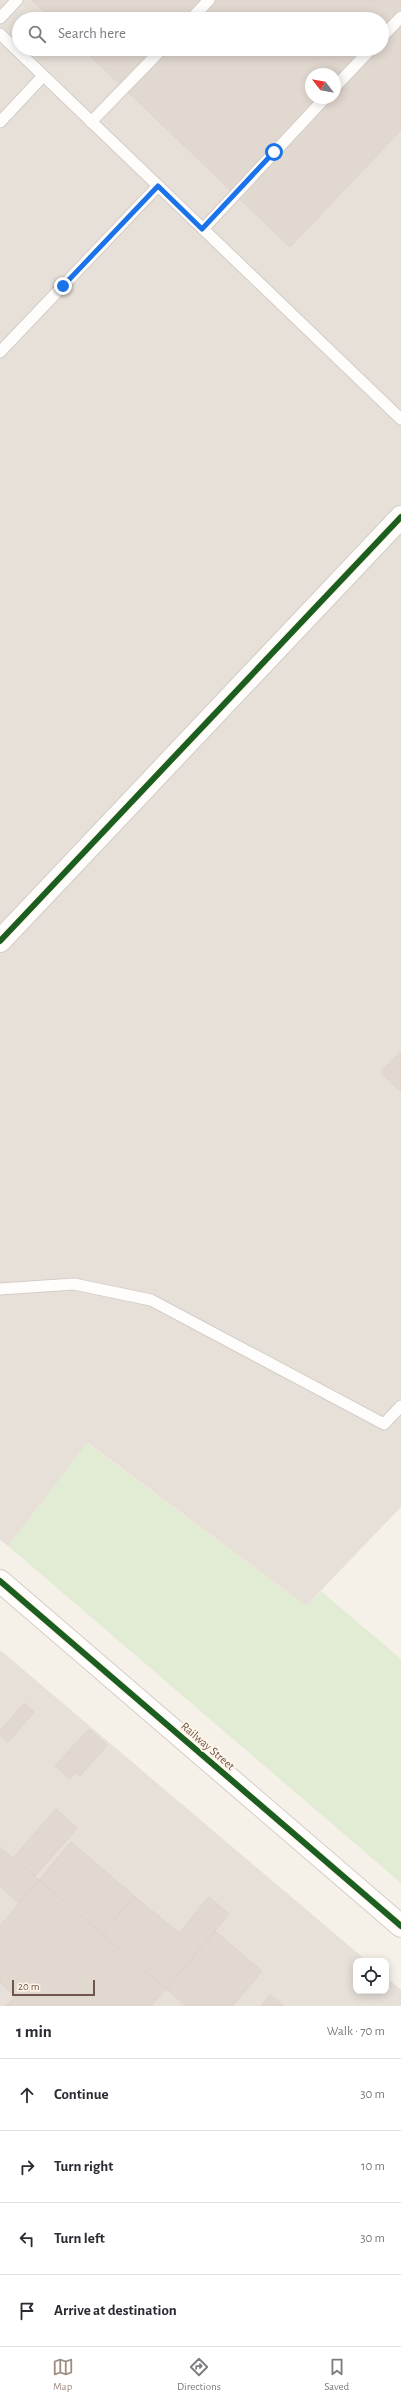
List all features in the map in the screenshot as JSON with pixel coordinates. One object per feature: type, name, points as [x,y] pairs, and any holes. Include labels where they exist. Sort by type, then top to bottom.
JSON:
[{"type":"street","points":[[0,941],[401,518]]},
{"type":"street","name":"Railway Street","points":[[0,1581],[401,1926]]},
{"type":"lane","points":[[0,18],[17,0]]},
{"type":"lane","points":[[197,12],[209,0]]},
{"type":"lane","points":[[389,30],[401,17]]},
{"type":"lane","points":[[0,34],[12,45]]},
{"type":"lane","points":[[23,56],[401,419]]},
{"type":"lane","points":[[91,122],[155,56]]},
{"type":"lane","points":[[341,81],[364,56]]},
{"type":"lane","points":[[0,122],[44,76]]},
{"type":"lane","points":[[202,229],[319,104]]},
{"type":"lane","points":[[0,352],[158,186]]},
{"type":"lane","points":[[0,1289],[74,1284],[151,1300],[384,1424],[401,1406]]},
{"type":"shaded area","points":[[0,0],[401,0],[401,1507],[306,1606],[88,1443],[8,1546],[0,1540]]},
{"type":"shaded area","points":[[0,1650],[363,1958],[353,1958],[353,1994],[389,1994],[389,1980],[401,1990],[401,2006],[0,2006]]},
{"type":"green space","points":[[87,1443],[306,1606],[321,1591],[401,1659],[401,1883],[8,1546]]},
{"type":"building","points":[[32,0],[401,0],[401,130],[290,247],[90,56],[389,56],[389,12],[45,12]]},
{"type":"building","points":[[401,1051],[401,1092],[380,1072]]},
{"type":"building","points":[[24,1703],[34,1712],[8,1742],[0,1735],[0,1731]]},
{"type":"building","points":[[89,1729],[107,1745],[80,1776],[76,1772],[70,1779],[55,1766]]},
{"type":"building","points":[[56,1809],[77,1828],[35,1876],[13,1858]]},
{"type":"building","points":[[71,1842],[134,1896],[102,1934],[39,1880]]},
{"type":"building","points":[[0,1847],[39,1880],[19,1903],[0,1886]]},
{"type":"building","points":[[39,1880],[166,1989],[151,2006],[27,2006],[0,1983],[0,1926]]},
{"type":"building","points":[[134,1896],[179,1933],[209,1897],[229,1914],[166,1989],[102,1934]]},
{"type":"building","points":[[215,1931],[262,1971],[233,2006],[187,2006],[166,1989]]},
{"type":"building","points":[[270,1995],[284,2006],[261,2006]]},
{"type":"building","points":[[15,1996],[27,2006],[6,2006]]},
{"type":"cycle path","points":[[0,941],[401,517]]},
{"type":"cycle path","points":[[0,1581],[401,1926]]},
{"type":"route","points":[[63,286],[158,186],[202,229],[274,152]]}]
